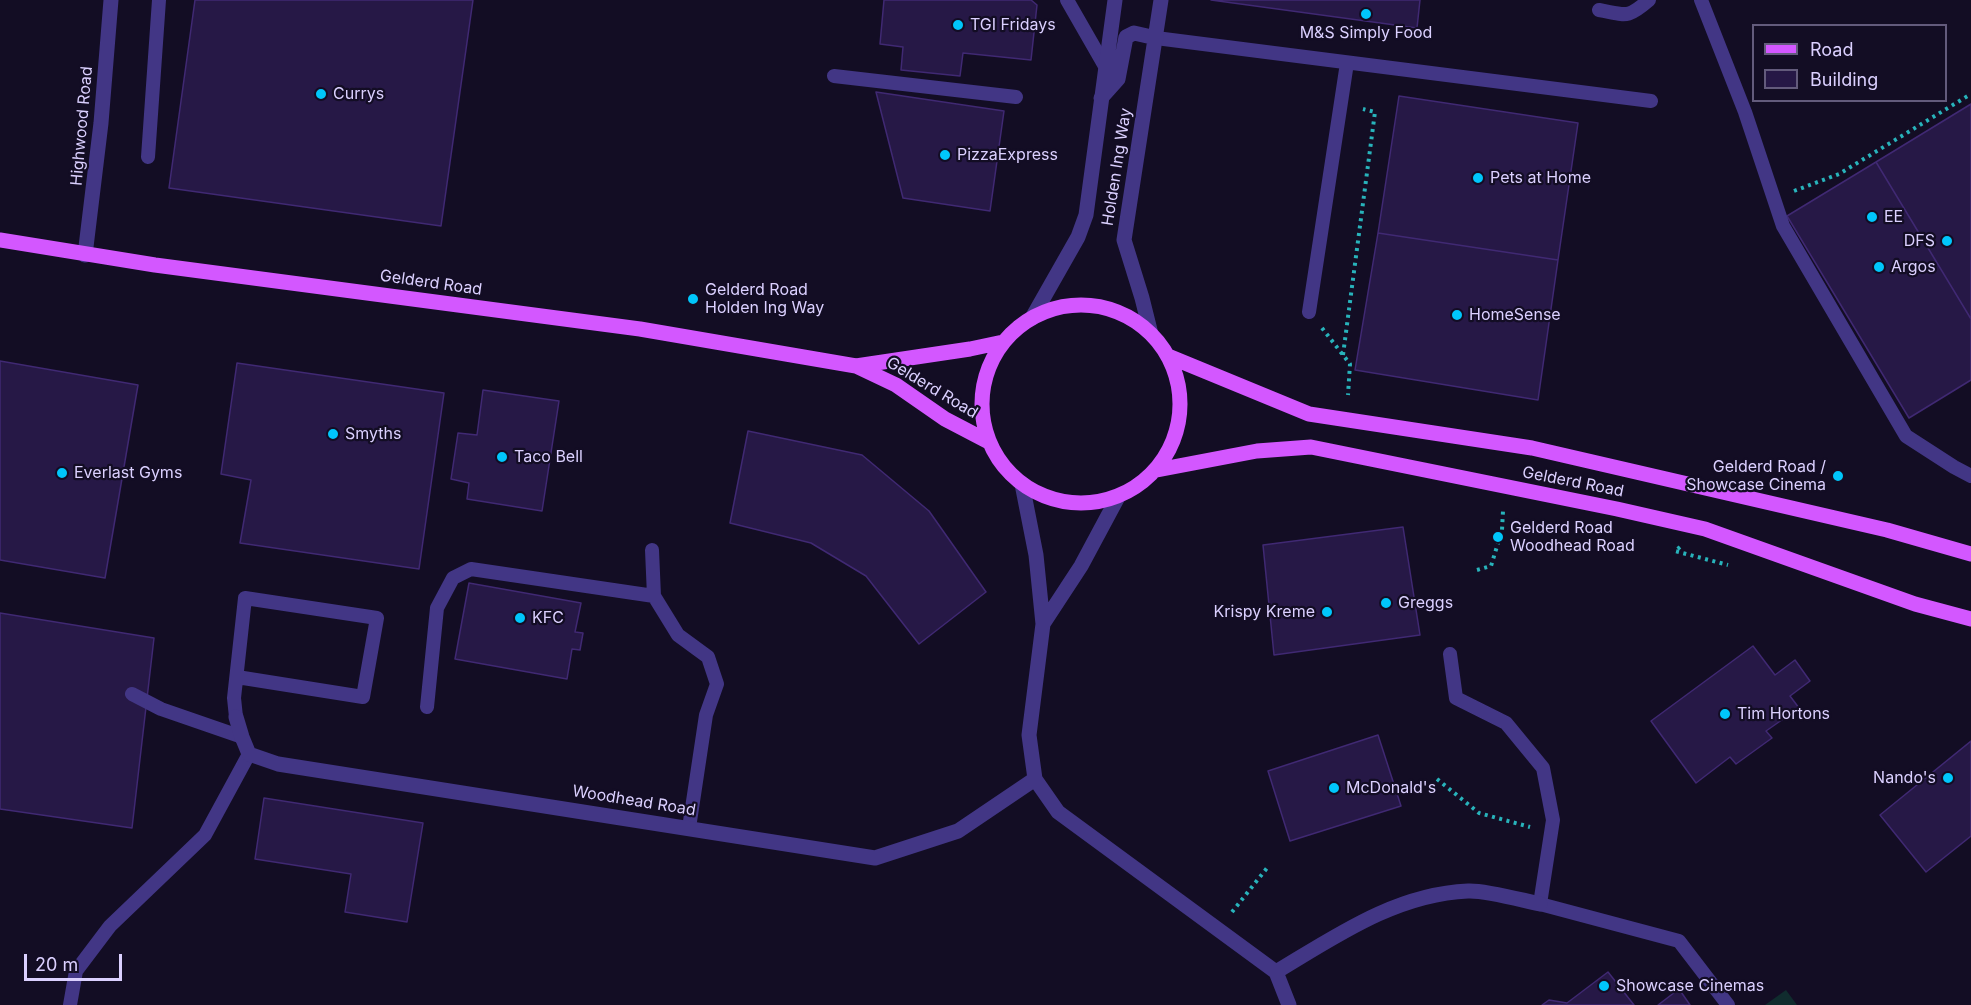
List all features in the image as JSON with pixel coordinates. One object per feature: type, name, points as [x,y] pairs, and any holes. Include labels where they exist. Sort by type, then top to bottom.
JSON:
[{"type":"main road","name":"Gelderd Road","points":[[0,240],[86,255],[640,329],[856,366],[896,385],[945,419],[989,442]]},
{"type":"main road","name":"Gelderd Road","points":[[1157,470],[1179,424],[1180,397],[1168,356],[1151,334],[1123,314],[1092,305],[1060,306],[1032,318],[1003,342],[989,366],[982,390],[983,421],[989,442],[1008,473],[1032,491],[1053,500],[1091,504],[1126,493],[1157,470],[1257,451],[1311,447],[1705,529],[1915,604],[1971,619]]},
{"type":"main road","name":"Gelderd Road","points":[[856,366],[970,350],[1003,342]]},
{"type":"main road","name":"Gelderd Road","points":[[1168,356],[1309,414],[1532,448],[1887,530],[1971,554]]},
{"type":"street","name":"Highwood Road","points":[[86,255],[101,123],[111,0]]},
{"type":"street","name":"Holden Ing Way","points":[[1032,318],[1078,237],[1086,215],[1115,0]]},
{"type":"street","name":"Holden Ing Way","points":[[1151,334],[1124,240],[1161,0]]},
{"type":"street","name":"Holden Ing Way","points":[[1101,98],[1118,79],[1126,37],[1134,33],[1156,38]]},
{"type":"street","points":[[1022,484],[1036,555],[1043,624],[1029,735],[1035,779],[1058,812],[1276,972],[1289,1005]]},
{"type":"street","points":[[1043,624],[1081,566],[1118,497]]},
{"type":"street","points":[[236,717],[249,754]]},
{"type":"street","name":"Woodhead Road","points":[[249,754],[278,764],[875,858],[958,831],[1035,779]]},
{"type":"street","points":[[1276,972],[1356,924],[1407,901],[1469,890],[1540,904]]},
{"type":"lane","points":[[148,157],[159,0]]},
{"type":"lane","points":[[1067,0],[1106,68]]},
{"type":"lane","points":[[1599,10],[1623,15],[1633,14],[1649,0]]},
{"type":"lane","points":[[1701,0],[1745,112],[1783,226],[1906,436],[1971,476]]},
{"type":"lane","points":[[1156,38],[1651,101]]},
{"type":"lane","points":[[1309,312],[1347,63]]},
{"type":"lane","points":[[834,76],[1016,97]]},
{"type":"lane","points":[[652,550],[654,596],[678,635],[708,657],[717,684],[706,715],[689,828]]},
{"type":"lane","points":[[427,708],[437,608],[453,578],[471,569],[654,596]]},
{"type":"lane","points":[[236,717],[234,698],[245,598],[377,618],[363,697],[237,677]]},
{"type":"lane","points":[[1450,654],[1455,698],[1506,723],[1543,768],[1553,820],[1540,904],[1679,942],[1728,1005]]},
{"type":"lane","points":[[132,694],[161,709],[242,737]]},
{"type":"lane","points":[[70,1005],[76,972],[110,926],[205,836],[249,754]]},
{"type":"path","points":[[1774,199],[1839,174],[1971,94]]},
{"type":"path","points":[[1340,103],[1375,112],[1343,355]]},
{"type":"path","points":[[1309,312],[1350,364],[1346,420]]},
{"type":"path","points":[[1477,570],[1491,566],[1502,530],[1504,486]]},
{"type":"path","points":[[1437,778],[1479,813],[1551,832]]},
{"type":"path","points":[[1219,930],[1267,867]]},
{"type":"green space","points":[[1786,990],[1797,1005],[1765,1005]]},
{"type":"building","name":"Currys","points":[[195,0],[473,0],[441,226],[169,188]]},
{"type":"building","name":"TGI Fridays","points":[[884,0],[1031,0],[1037,5],[1031,60],[963,53],[960,76],[901,70],[903,47],[880,44]]},
{"type":"building","name":"M&S Simply Food","points":[[1211,0],[1420,0],[1417,28]]},
{"type":"building","name":"PizzaExpress","points":[[876,92],[1004,111],[990,211],[903,198]]},
{"type":"building","name":"Pets at Home","points":[[1399,96],[1578,123],[1558,260],[1378,233]]},
{"type":"building","name":"DFS","points":[[1971,104],[1971,319],[1876,162]]},
{"type":"building","name":"Argos","points":[[1876,162],[1971,319],[1971,380],[1909,418],[1787,216]]},
{"type":"building","name":"HomeSense","points":[[1378,233],[1558,260],[1538,400],[1355,370]]},
{"type":"building","name":"Everlast Gyms","points":[[0,361],[138,385],[105,578],[0,560]]},
{"type":"building","name":"Smyths","points":[[237,363],[444,393],[419,569],[240,543],[251,480],[221,474]]},
{"type":"building","name":"Taco Bell","points":[[483,390],[559,401],[542,511],[467,499],[469,483],[451,479],[458,433],[477,435]]},
{"type":"building","points":[[748,431],[862,455],[929,511],[986,592],[919,644],[866,576],[811,543],[730,523]]},
{"type":"building","points":[[1403,527],[1420,635],[1274,655],[1263,545]]},
{"type":"building","name":"KFC","points":[[469,583],[581,603],[575,632],[583,633],[580,650],[572,649],[567,679],[455,659]]},
{"type":"building","points":[[0,613],[154,638],[132,828],[0,809]]},
{"type":"building","name":"Tim Hortons","points":[[1753,646],[1775,675],[1795,660],[1810,681],[1790,696],[1799,708],[1766,731],[1772,738],[1736,764],[1730,757],[1696,783],[1651,721]]},
{"type":"building","name":"McDonald's","points":[[1378,735],[1401,806],[1290,841],[1268,771]]},
{"type":"building","name":"Nando's","points":[[1971,741],[1971,836],[1926,872],[1880,815]]},
{"type":"building","points":[[264,798],[423,823],[407,922],[345,912],[351,874],[255,859]]},
{"type":"building","name":"Showcase Cinemas","points":[[1608,972],[1634,1005],[1542,1005],[1549,1000],[1567,1003]]},
{"type":"building","name":"Showcase Cinemas","points":[[1679,989],[1690,1005],[1658,1005]]},
{"type":"place","name":"M&S Simply Food","points":[[1366,14]]},
{"type":"place","name":"TGI Fridays","points":[[958,25]]},
{"type":"place","name":"Currys","points":[[321,94]]},
{"type":"place","name":"PizzaExpress","points":[[945,155]]},
{"type":"place","name":"Pets at Home","points":[[1478,178]]},
{"type":"place","name":"EE","points":[[1872,217]]},
{"type":"place","name":"DFS","points":[[1947,241]]},
{"type":"place","name":"Argos","points":[[1879,267]]},
{"type":"place","name":"Gelderd Road Holden Ing Way","points":[[693,299]]},
{"type":"place","name":"HomeSense","points":[[1457,315]]},
{"type":"place","name":"Smyths","points":[[333,434]]},
{"type":"place","name":"Taco Bell","points":[[502,457]]},
{"type":"place","name":"Everlast Gyms","points":[[62,473]]},
{"type":"place","name":"Gelderd Road / Showcase Cinema","points":[[1838,476]]},
{"type":"place","name":"Gelderd Road Woodhead Road","points":[[1498,537]]},
{"type":"place","name":"Greggs","points":[[1386,603]]},
{"type":"place","name":"Krispy Kreme","points":[[1327,612]]},
{"type":"place","name":"KFC","points":[[520,618]]},
{"type":"place","name":"Tim Hortons","points":[[1725,714]]},
{"type":"place","name":"Nando's","points":[[1948,778]]},
{"type":"place","name":"McDonald's","points":[[1334,788]]},
{"type":"place","name":"Showcase Cinemas","points":[[1604,986]]}]
